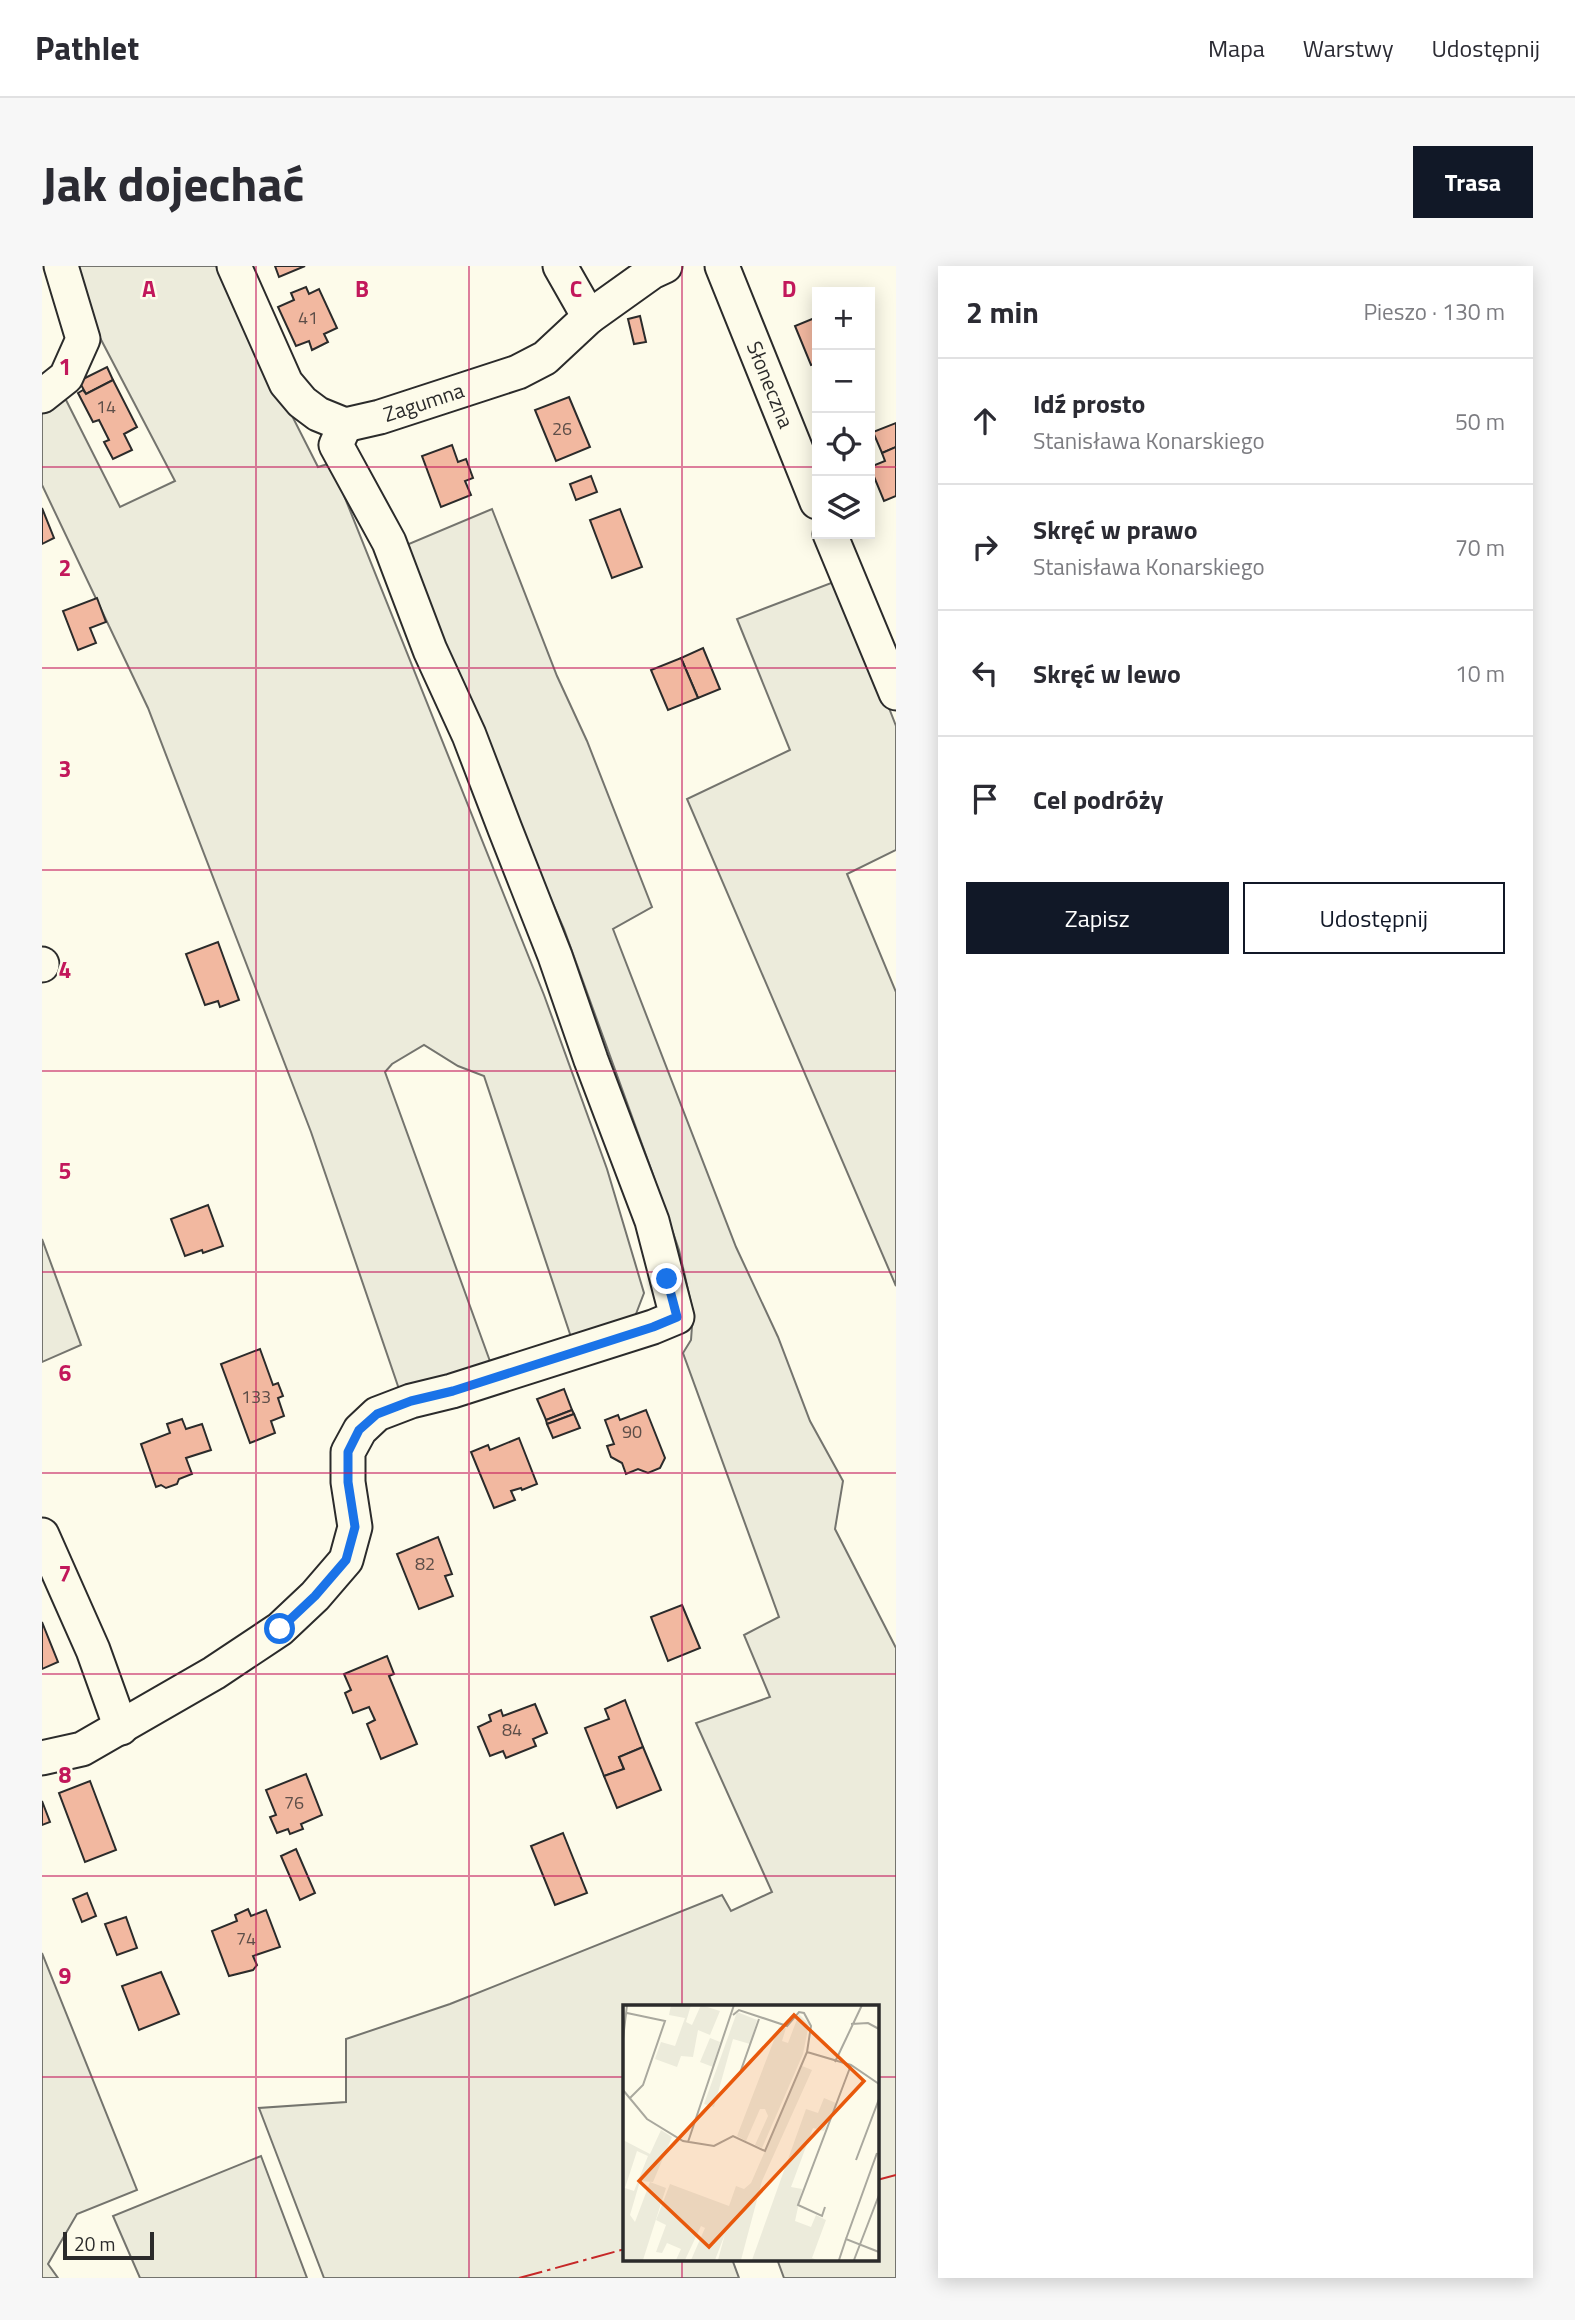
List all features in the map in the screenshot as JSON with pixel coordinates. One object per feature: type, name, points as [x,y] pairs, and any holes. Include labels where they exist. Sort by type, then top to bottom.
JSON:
[{"type":"street","points":[[42,396],[66,377],[83,339],[61,266]]},
{"type":"street","points":[[42,1758],[82,1749],[214,1674],[280,1629],[315,1596],[346,1560],[355,1527],[348,1482],[348,1452],[359,1430],[377,1414],[411,1401],[453,1391],[653,1327],[677,1317],[652,1221],[555,956],[469,735],[430,650],[389,542],[335,445],[345,425],[318,414],[302,402],[286,383],[234,266]]},
{"type":"street","points":[[560,266],[589,317]]},
{"type":"street","name":"Zagumna","points":[[345,425],[380,417],[518,372],[545,358],[589,317],[652,272],[665,266]]},
{"type":"street","name":"Słoneczna","points":[[722,266],[812,490]]},
{"type":"street","points":[[832,539],[896,693]]},
{"type":"street","points":[[42,1535],[93,1650],[121,1728]]},
{"type":"shaded area","points":[[76,266],[216,266],[318,467],[331,463],[544,995],[607,1169],[644,1293],[634,1319],[572,1340],[484,1076],[458,1066],[424,1045],[392,1064],[385,1072],[491,1364],[399,1389],[311,1132],[148,708],[42,485],[42,413],[65,398],[120,507],[175,481],[96,330]]},
{"type":"shaded area","points":[[492,509],[652,907],[613,929],[736,1247],[778,1337],[810,1421],[843,1481],[835,1529],[896,1648],[896,2278],[784,2278],[777,2260],[878,2260],[878,2005],[623,2005],[623,2260],[732,2260],[739,2278],[324,2278],[259,2108],[346,2102],[346,2039],[450,2004],[722,1895],[731,1911],[772,1892],[696,1723],[770,1697],[744,1635],[779,1617],[683,1353],[691,1340],[693,1312],[679,1250],[564,929],[493,766],[404,546]]},
{"type":"shaded area","points":[[839,580],[896,726],[896,850],[847,874],[896,992],[896,1286],[687,799],[790,750],[737,619]]},
{"type":"shaded area","points":[[42,1239],[81,1345],[42,1362]]},
{"type":"shaded area","points":[[42,1953],[137,2190],[77,2214],[48,2264],[58,2278],[42,2278]]},
{"type":"shaded area","points":[[261,2156],[307,2278],[140,2278],[113,2216]]},
{"type":"building","points":[[275,266],[305,266],[279,277]]},
{"type":"building","points":[[306,287],[309,294],[319,289],[337,328],[324,334],[328,342],[312,350],[309,341],[296,346],[278,307],[294,300],[291,293]]},
{"type":"building","points":[[640,316],[646,342],[634,344],[628,319]]},
{"type":"building","points":[[812,319],[812,365],[811,365],[795,326]]},
{"type":"building","points":[[107,367],[113,380],[86,394],[79,381]]},
{"type":"building","points":[[113,380],[137,427],[124,434],[132,450],[113,459],[104,442],[109,440],[99,420],[93,422],[78,393],[83,390],[86,394]]},
{"type":"building","points":[[569,397],[590,447],[556,461],[535,410]]},
{"type":"building","points":[[896,423],[896,447],[882,453],[875,431]]},
{"type":"building","points":[[452,445],[458,462],[466,459],[473,478],[465,481],[471,495],[441,507],[422,456]]},
{"type":"building","points":[[896,447],[896,496],[884,501],[875,479],[875,465],[885,461],[882,453]]},
{"type":"building","points":[[591,476],[597,492],[576,500],[570,484]]},
{"type":"building","points":[[42,508],[54,538],[42,544]]},
{"type":"building","points":[[620,509],[642,567],[612,578],[590,520]]},
{"type":"building","points":[[97,598],[106,622],[90,628],[96,643],[78,650],[63,611]]},
{"type":"building","points":[[703,648],[720,689],[698,698],[681,658]]},
{"type":"building","points":[[681,658],[698,698],[668,710],[651,670]]},
{"type":"building","points":[[218,942],[239,1000],[220,1007],[218,1001],[205,1005],[186,954]]},
{"type":"building","points":[[208,1205],[223,1246],[185,1256],[171,1219]]},
{"type":"building","points":[[260,1349],[273,1385],[278,1383],[283,1396],[278,1398],[284,1416],[271,1421],[275,1433],[250,1443],[221,1364]]},
{"type":"building","points":[[564,1389],[572,1410],[546,1420],[537,1399]]},
{"type":"building","points":[[572,1410],[574,1414],[547,1424],[546,1420]]},
{"type":"building","points":[[646,1410],[665,1458],[660,1468],[648,1473],[638,1469],[626,1474],[622,1463],[611,1457],[607,1446],[614,1444],[605,1420],[618,1415],[620,1420]]},
{"type":"building","points":[[574,1414],[580,1428],[553,1438],[547,1424]]},
{"type":"building","points":[[182,1419],[186,1429],[202,1424],[211,1450],[186,1458],[192,1474],[166,1488],[161,1485],[156,1487],[141,1444],[170,1433],[167,1424]]},
{"type":"building","points":[[519,1438],[537,1484],[511,1491],[515,1500],[494,1508],[471,1452],[488,1445],[490,1450]]},
{"type":"building","points":[[438,1537],[452,1574],[445,1576],[453,1596],[419,1609],[397,1554]]},
{"type":"building","points":[[682,1605],[700,1648],[668,1661],[651,1617]]},
{"type":"building","points":[[42,1622],[58,1662],[42,1669]]},
{"type":"building","points":[[387,1656],[394,1674],[389,1676],[417,1744],[381,1759],[367,1724],[375,1720],[369,1707],[353,1713],[345,1693],[351,1690],[344,1674]]},
{"type":"building","points":[[625,1700],[643,1747],[619,1757],[624,1769],[604,1776],[585,1728],[609,1719],[605,1709]]},
{"type":"building","points":[[535,1704],[547,1733],[533,1739],[536,1746],[506,1758],[503,1751],[490,1756],[478,1727],[491,1721],[489,1715],[501,1710],[503,1716]]},
{"type":"building","points":[[643,1747],[661,1790],[617,1808],[604,1776],[624,1769],[619,1757]]},
{"type":"building","points":[[306,1774],[322,1815],[301,1824],[303,1829],[290,1834],[288,1829],[277,1833],[270,1817],[276,1815],[266,1790]]},
{"type":"building","points":[[90,1781],[116,1850],[85,1862],[59,1793]]},
{"type":"building","points":[[42,1801],[50,1822],[42,1825]]},
{"type":"building","points":[[563,1833],[587,1893],[555,1905],[531,1846]]},
{"type":"building","points":[[296,1849],[315,1893],[300,1900],[281,1856]]},
{"type":"building","points":[[87,1893],[96,1916],[82,1922],[73,1899]]},
{"type":"building","points":[[248,1909],[251,1916],[266,1910],[280,1947],[253,1956],[257,1965],[253,1970],[229,1976],[212,1931],[237,1921],[235,1915]]},
{"type":"building","points":[[126,1917],[137,1948],[117,1955],[105,1924]]},
{"type":"building","points":[[161,1972],[179,2014],[139,2030],[122,1986]]},
{"type":"power","points":[[878,2180],[896,2175]]},
{"type":"power","points":[[519,2278],[623,2250]]},
{"type":"route","points":[[280,1629],[315,1596],[346,1560],[355,1527],[348,1482],[348,1452],[359,1430],[377,1414],[411,1401],[453,1391],[677,1317],[667,1279]]}]
